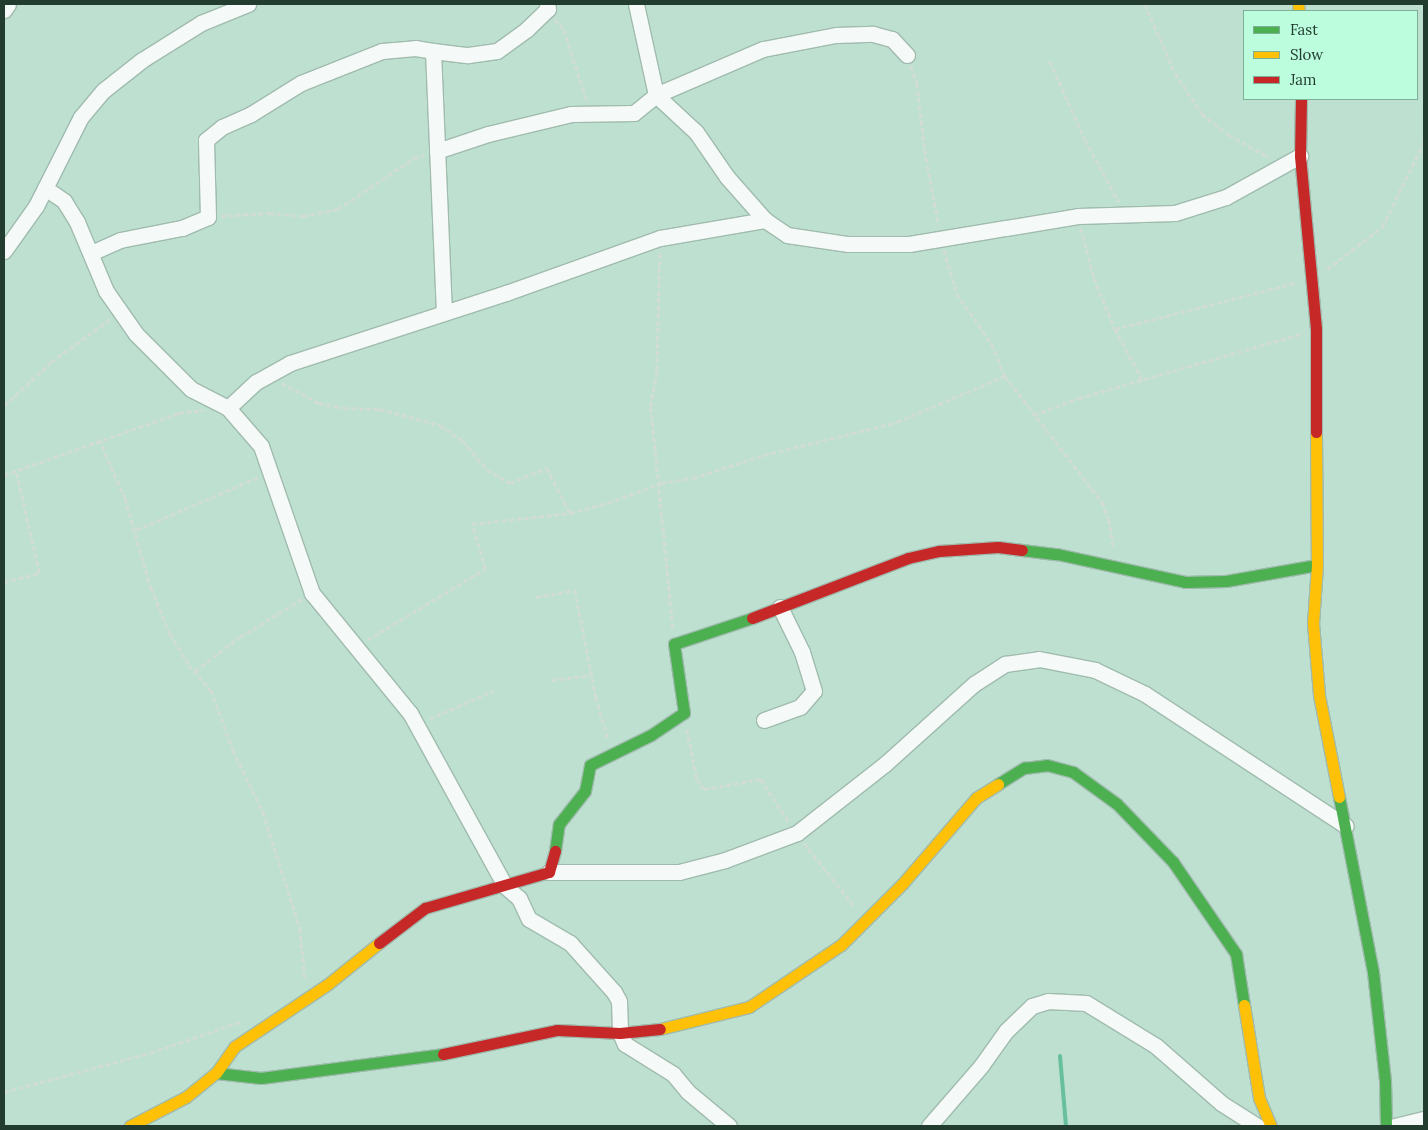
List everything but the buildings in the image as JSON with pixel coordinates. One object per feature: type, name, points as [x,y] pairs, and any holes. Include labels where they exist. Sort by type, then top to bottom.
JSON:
[{"type":"street","points":[[4,10],[8,4]]},
{"type":"street","points":[[4,251],[36,206],[81,117],[104,90],[142,60],[200,23],[248,4]]},
{"type":"street","points":[[636,4],[656,95],[696,132],[727,177],[765,220],[787,234],[848,244],[909,244],[1078,216],[1127,216],[1175,213],[1226,197],[1300,156]]},
{"type":"street","points":[[91,253],[120,240],[182,228],[208,217],[206,140],[222,127],[251,114],[301,83],[375,54],[415,48],[468,55],[497,51],[547,6]]},
{"type":"street","points":[[437,151],[488,134],[571,114],[634,113],[656,95],[763,49],[836,35],[873,34],[892,39],[907,55]]},
{"type":"street","points":[[433,51],[444,312]]},
{"type":"street","points":[[1301,100],[1300,156],[1314,279],[1316,329],[1317,565],[1313,623],[1319,695],[1374,972],[1385,1081],[1386,1126]]},
{"type":"street","points":[[45,188],[64,201],[91,253],[96,270],[119,312],[191,389],[228,408],[261,446],[312,592],[356,649],[379,674],[416,725],[505,886],[519,898],[529,919],[570,943],[614,992],[618,1001],[620,1034],[625,1044],[673,1074],[688,1092],[729,1126]]},
{"type":"street","points":[[228,408],[256,382],[290,363],[660,238],[765,220]]},
{"type":"street","points":[[549,872],[558,843],[559,824],[585,791],[590,765],[651,735],[684,713],[674,644],[780,607],[908,558],[939,551],[998,547],[1057,554],[1185,582],[1226,581],[1317,565]]},
{"type":"street","points":[[764,720],[800,707],[814,691],[802,652],[780,607]]},
{"type":"street","points":[[130,1126],[186,1097],[216,1073],[234,1046],[307,998],[425,908],[549,872],[679,872],[725,860],[797,833],[885,764],[974,684],[1005,664],[1039,659],[1095,670],[1145,694],[1346,826]]},
{"type":"street","points":[[216,1073],[261,1078],[433,1056],[557,1030],[620,1034],[654,1030],[749,1006],[841,945],[903,883],[976,798],[1024,768],[1047,765],[1073,772],[1117,804],[1173,862],[1236,954],[1259,1098],[1271,1126]]},
{"type":"street","points":[[929,1126],[949,1100],[981,1066],[1006,1032],[1032,1006],[1048,1000],[1086,1003],[1156,1046],[1221,1103],[1257,1126]]},
{"type":"street","points":[[1395,1126],[1424,1119]]},
{"type":"path","points":[[1145,4],[1175,73],[1202,114],[1229,135],[1284,165]]},
{"type":"path","points":[[547,6],[564,30],[592,114]]},
{"type":"path","points":[[907,55],[917,83],[926,158],[942,240],[957,294],[992,344],[1005,376],[1102,502],[1109,519],[1117,568]]},
{"type":"path","points":[[1050,61],[1085,140],[1127,216]]},
{"type":"path","points":[[1115,329],[1314,279],[1382,227],[1424,142]]},
{"type":"path","points":[[208,217],[270,214],[303,216],[338,209],[414,158],[437,151]]},
{"type":"path","points":[[1078,216],[1094,278],[1115,329],[1142,379]]},
{"type":"path","points":[[660,238],[657,372],[651,407],[661,483],[674,644]]},
{"type":"path","points":[[4,406],[51,362],[119,312]]},
{"type":"path","points":[[1034,415],[1142,379],[1316,329]]},
{"type":"path","points":[[356,649],[378,631],[485,569],[472,524],[570,513],[608,504],[661,483],[693,478],[764,455],[897,422],[1005,376]]},
{"type":"path","points":[[256,382],[281,383],[319,403],[344,408],[380,409],[440,425],[463,441],[487,470],[510,483],[547,468],[570,513]]},
{"type":"path","points":[[4,475],[99,439],[179,413],[228,408]]},
{"type":"path","points":[[99,439],[136,530],[151,588],[170,634],[195,671],[211,690],[233,750],[263,812],[300,928],[307,998]]},
{"type":"path","points":[[4,582],[39,573],[16,472]]},
{"type":"path","points":[[136,530],[269,472]]},
{"type":"path","points":[[536,597],[575,590],[592,675],[612,753]]},
{"type":"path","points":[[195,671],[240,637],[312,592]]},
{"type":"path","points":[[552,680],[592,675]]},
{"type":"path","points":[[416,725],[493,690]]},
{"type":"path","points":[[684,713],[697,779],[704,789],[761,779],[797,833],[866,921]]},
{"type":"path","points":[[4,1092],[150,1053],[247,1020]]},
{"type":"waterway","points":[[1060,1056],[1066,1126]]},
{"type":"traffic: fast","points":[[1022,550],[1057,554],[1185,582],[1226,581],[1317,565]]},
{"type":"traffic: fast","points":[[555,851],[559,824],[585,791],[590,765],[651,735],[684,713],[674,644],[752,618]]},
{"type":"traffic: fast","points":[[998,784],[1024,768],[1047,765],[1073,772],[1117,804],[1173,862],[1236,954],[1244,1005]]},
{"type":"traffic: fast","points":[[1339,797],[1373,972],[1385,1081],[1386,1126]]},
{"type":"traffic: fast","points":[[216,1073],[261,1078],[443,1054]]},
{"type":"traffic: slow","points":[[1298,4],[1299,10]]},
{"type":"traffic: slow","points":[[1316,432],[1317,565],[1313,623],[1319,695],[1339,797]]},
{"type":"traffic: slow","points":[[660,1029],[749,1007],[841,945],[903,883],[976,798],[998,784]]},
{"type":"traffic: slow","points":[[130,1126],[186,1097],[216,1073],[234,1047],[328,984],[379,943]]},
{"type":"traffic: slow","points":[[1244,1005],[1259,1098],[1271,1126]]},
{"type":"traffic: jam","points":[[1301,100],[1300,156],[1316,329],[1316,432]]},
{"type":"traffic: jam","points":[[752,618],[908,558],[939,551],[998,547],[1022,550]]},
{"type":"traffic: jam","points":[[379,943],[425,908],[549,872],[555,851]]},
{"type":"traffic: jam","points":[[443,1054],[557,1030],[620,1033],[660,1029]]}]
